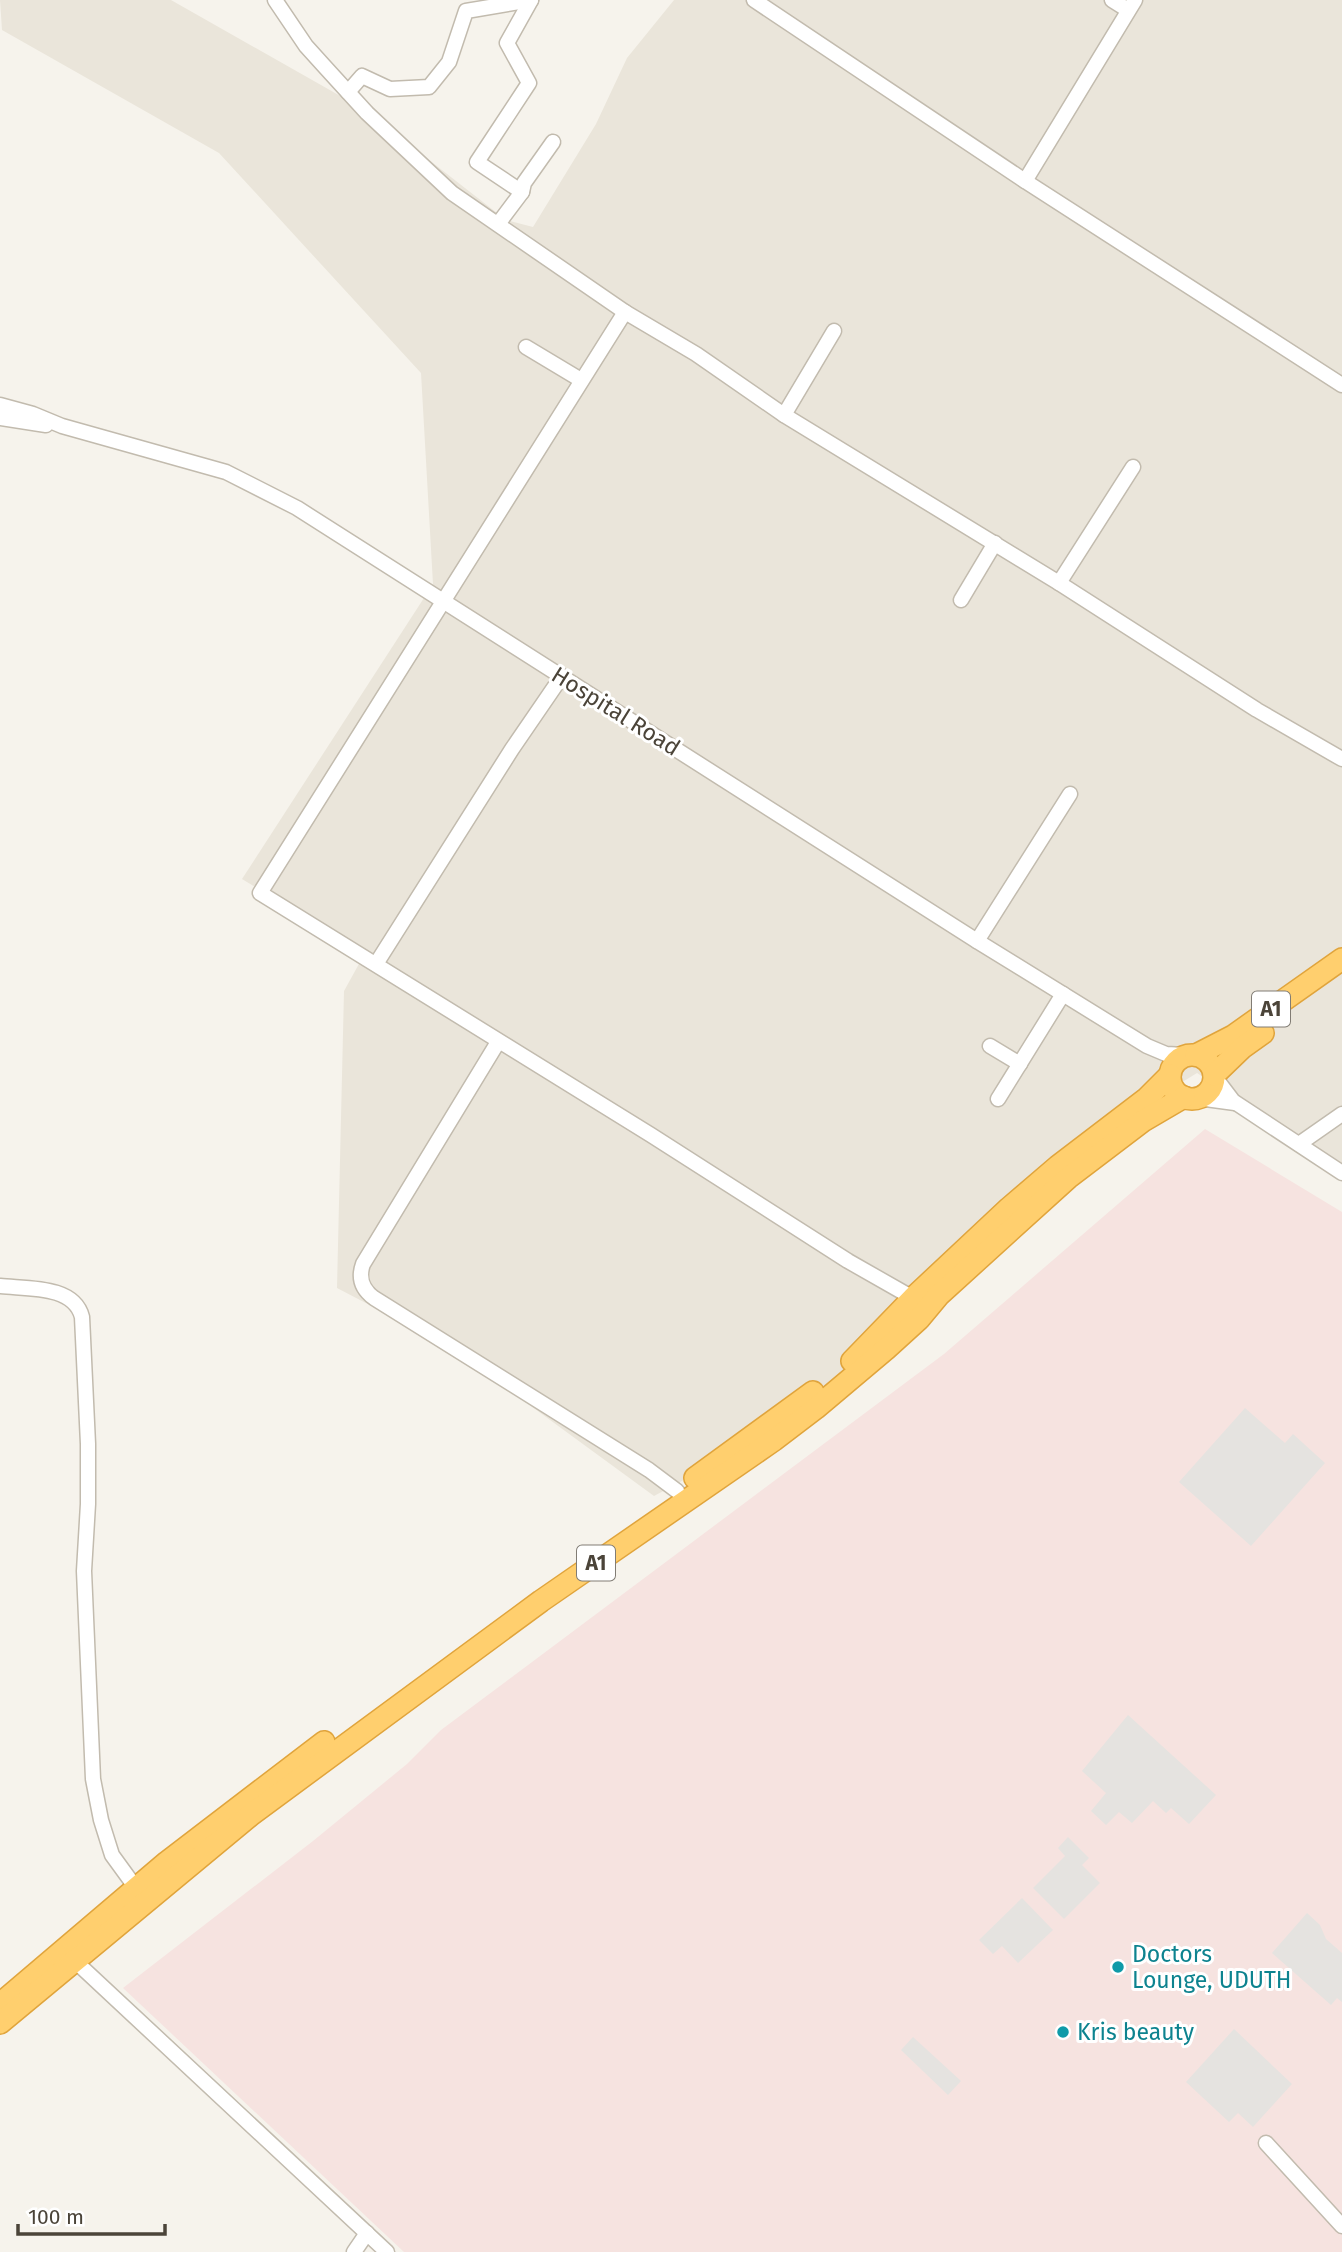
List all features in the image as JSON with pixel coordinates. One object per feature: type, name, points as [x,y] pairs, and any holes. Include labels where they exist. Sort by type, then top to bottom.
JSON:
[{"type":"highway","name":"A1","points":[[1191,1055],[1226,1040],[1342,959]]},
{"type":"highway","name":"A1","points":[[1216,1078],[1231,1057],[1342,975]]},
{"type":"highway","points":[[1191,1055],[1210,1063],[1216,1078],[1211,1088],[1191,1098],[1174,1090],[1170,1074],[1177,1060],[1191,1055]]},
{"type":"highway","name":"A1","points":[[0,2004],[136,1888],[233,1810],[544,1583],[813,1393],[849,1364],[913,1298],[1058,1166],[1147,1098],[1170,1074]]},
{"type":"highway","name":"A1","points":[[0,2023],[198,1857],[341,1748],[541,1601],[816,1408],[895,1341],[919,1319],[939,1295],[1068,1178],[1149,1117],[1191,1098]]},
{"type":"street","points":[[275,0],[306,46],[348,92],[390,136],[452,192],[625,312],[696,354],[784,415],[995,543],[1257,710],[1342,759]]},
{"type":"street","points":[[348,92],[362,76],[390,89],[429,87],[449,62],[466,11],[531,0]]},
{"type":"street","points":[[522,192],[477,162],[529,83],[507,43],[531,0]]},
{"type":"street","points":[[754,0],[1025,180],[1342,385]]},
{"type":"street","points":[[1025,180],[1131,5],[1112,0]]},
{"type":"street","points":[[498,224],[522,192],[524,183],[553,142]]},
{"type":"street","points":[[625,312],[260,893],[651,1135],[848,1261],[913,1298]]},
{"type":"street","points":[[784,415],[834,331]]},
{"type":"street","points":[[526,347],[581,380]]},
{"type":"street","points":[[0,405],[62,426]]},
{"type":"street","points":[[0,418],[62,426]]},
{"type":"street","name":"Hospital Road","points":[[62,426],[226,472],[298,508],[977,941],[1147,1046]]},
{"type":"street","points":[[1059,583],[1133,467]]},
{"type":"street","points":[[961,600],[995,543]]},
{"type":"street","points":[[376,964],[512,749],[562,676]]},
{"type":"street","points":[[977,941],[1070,794]]},
{"type":"street","points":[[998,1100],[1063,994]]},
{"type":"street","points":[[498,1042],[363,1264],[360,1275],[363,1287],[374,1298],[649,1470],[677,1491]]},
{"type":"street","points":[[990,1046],[1020,1064]]},
{"type":"street","points":[[1147,1046],[1166,1054],[1191,1055]]},
{"type":"street","points":[[1147,1046],[1166,1065],[1170,1074]]},
{"type":"street","points":[[1216,1078],[1237,1104],[1342,1172]]},
{"type":"street","points":[[1191,1098],[1237,1104]]},
{"type":"street","points":[[1299,1144],[1342,1114]]},
{"type":"street","points":[[0,1286],[64,1294],[74,1301],[82,1317],[88,1444],[84,1571],[93,1779],[112,1856],[136,1888]]},
{"type":"street","points":[[75,1961],[387,2252]]},
{"type":"street","points":[[1266,2143],[1342,2226]]},
{"type":"street","points":[[355,2252],[367,2233]]},
{"type":"shaded area","points":[[0,0],[171,0],[365,110],[506,220],[533,227],[596,124],[627,58],[674,0],[1342,0],[1342,1166],[1197,1073],[1184,1081],[793,1421],[654,1496],[450,1347],[337,1288],[344,991],[365,953],[242,879],[433,584],[421,373],[219,153],[2,30]]},
{"type":"shaded area","points":[[1205,1129],[1342,1212],[1342,2252],[404,2252],[123,1988],[313,1841],[407,1764],[441,1730],[944,1354]]},
{"type":"shaded area","points":[[1245,1408],[1285,1443],[1293,1434],[1325,1463],[1251,1546],[1179,1482]]},
{"type":"shaded area","points":[[1128,1715],[1216,1795],[1189,1824],[1171,1808],[1166,1813],[1153,1801],[1132,1823],[1119,1812],[1106,1825],[1091,1811],[1106,1793],[1082,1771]]},
{"type":"shaded area","points":[[1068,1837],[1089,1858],[1082,1865],[1100,1883],[1064,1919],[1033,1888],[1065,1856],[1058,1848]]},
{"type":"shaded area","points":[[1022,1898],[1053,1930],[1018,1963],[1002,1946],[993,1954],[979,1940]]},
{"type":"shaded area","points":[[1307,1913],[1320,1925],[1326,1939],[1342,1953],[1342,2002],[1337,1998],[1331,2005],[1272,1953]]},
{"type":"shaded area","points":[[1234,2029],[1292,2084],[1253,2127],[1238,2113],[1229,2122],[1186,2082]]},
{"type":"shaded area","points":[[913,2037],[961,2081],[948,2095],[901,2050]]},
{"type":"place","name":"Doctors Lounge, UDUTH","points":[[1118,1967]]},
{"type":"place","name":"Kris beauty","points":[[1063,2032]]}]
